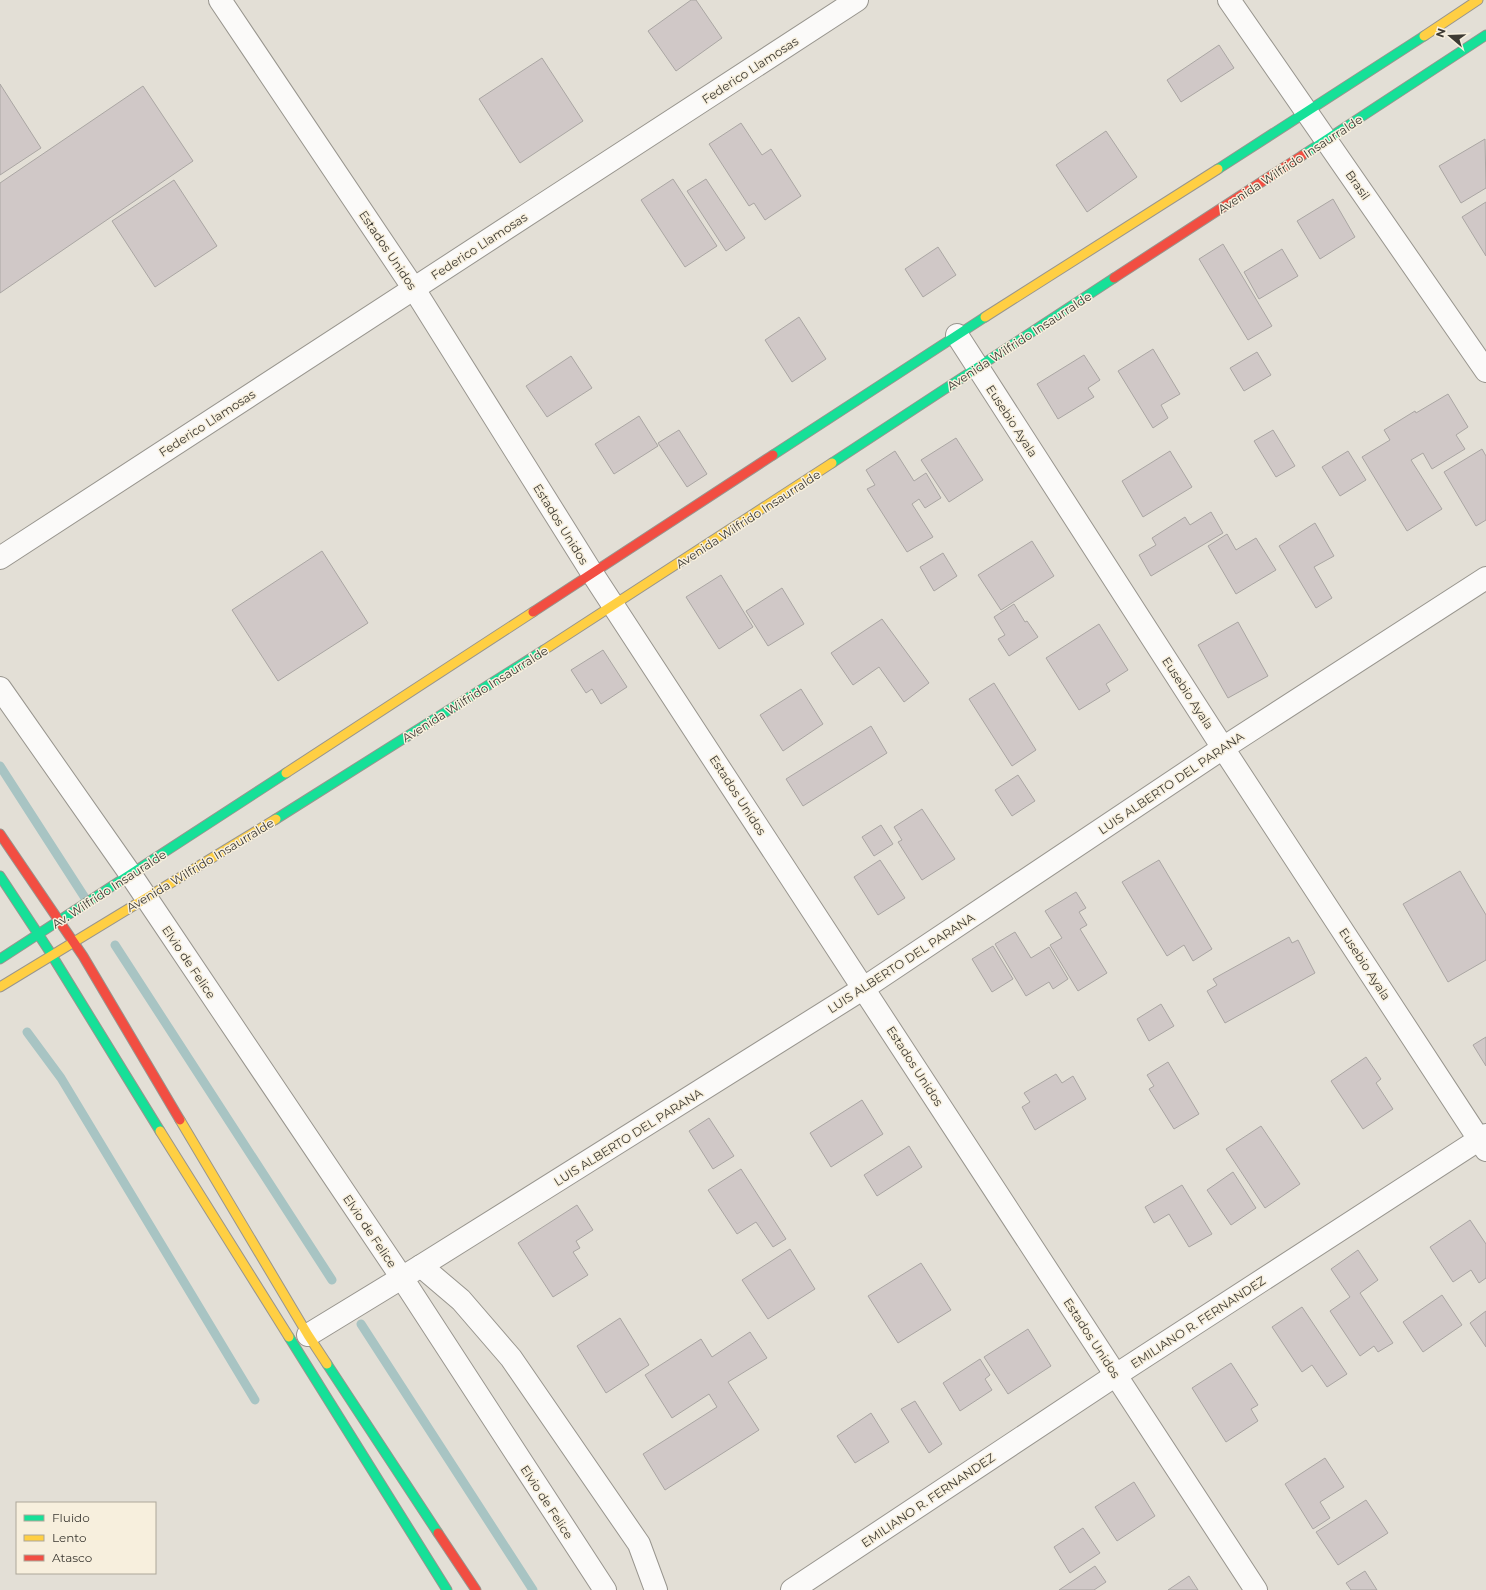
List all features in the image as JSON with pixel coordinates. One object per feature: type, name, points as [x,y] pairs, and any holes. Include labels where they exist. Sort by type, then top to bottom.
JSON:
[{"type":"main road","points":[[592,572],[957,335],[1308,112],[1478,0]]},
{"type":"main road","name":"Avenida Wilfrido Insaurralde","points":[[0,987],[260,829],[614,606],[1486,35]]},
{"type":"main road","name":"Av. Wilfrido Insauralde","points":[[0,959],[592,572]]},
{"type":"main road","points":[[0,834],[84,956],[308,1335],[476,1590]]},
{"type":"main road","points":[[0,876],[39,934],[74,993],[447,1590]]},
{"type":"street","name":"Estados Unidos","points":[[220,0],[414,289],[614,606],[1256,1590]]},
{"type":"street","name":"Federico Llamosas","points":[[0,558],[857,0]]},
{"type":"street","name":"Brasil","points":[[1229,0],[1486,371]]},
{"type":"street","name":"Eusebio Ayala","points":[[957,335],[1223,748],[1484,1142]]},
{"type":"street","name":"LUIS ALBERTO DEL PARANA","points":[[308,1335],[402,1278],[864,988],[1223,748],[1486,578]]},
{"type":"street","name":"Elvio de Felice","points":[[0,688],[131,874],[402,1278],[605,1590]]},
{"type":"street","name":"EMILIANO R. FERNANDEZ","points":[[792,1590],[1116,1375],[1484,1142]]},
{"type":"street","points":[[421,1266],[461,1300],[511,1358],[639,1544],[656,1590]]},
{"type":"building","points":[[691,0],[696,0],[722,38],[676,71],[648,31]]},
{"type":"building","points":[[1219,45],[1234,68],[1181,102],[1167,80]]},
{"type":"building","points":[[542,58],[583,121],[520,163],[479,99]]},
{"type":"building","points":[[0,84],[41,148],[0,175]]},
{"type":"building","points":[[143,86],[193,161],[0,293],[0,183]]},
{"type":"building","points":[[741,123],[762,155],[771,149],[801,196],[765,220],[754,203],[749,206],[709,144]]},
{"type":"building","points":[[1106,131],[1137,177],[1087,212],[1056,165]]},
{"type":"building","points":[[1485,139],[1486,188],[1461,203],[1439,166]]},
{"type":"building","points":[[673,179],[717,246],[685,267],[641,200]]},
{"type":"building","points":[[706,179],[745,238],[726,251],[687,191]]},
{"type":"building","points":[[174,180],[217,246],[155,287],[112,221]]},
{"type":"building","points":[[1333,199],[1355,237],[1320,259],[1297,221]]},
{"type":"building","points":[[1486,202],[1486,256],[1462,217]]},
{"type":"building","points":[[1223,244],[1272,326],[1248,340],[1199,259]]},
{"type":"building","points":[[938,247],[956,275],[923,297],[905,269]]},
{"type":"building","points":[[1282,249],[1298,276],[1259,299],[1244,272]]},
{"type":"building","points":[[799,317],[826,359],[792,382],[765,340]]},
{"type":"building","points":[[1153,349],[1180,394],[1161,405],[1168,418],[1153,428],[1118,371]]},
{"type":"building","points":[[1257,352],[1271,375],[1244,391],[1230,368]]},
{"type":"building","points":[[1084,355],[1100,380],[1088,388],[1094,397],[1058,419],[1037,384]]},
{"type":"building","points":[[571,356],[592,388],[547,417],[526,386]]},
{"type":"building","points":[[1448,394],[1468,427],[1456,435],[1465,449],[1432,469],[1423,453],[1411,460],[1442,509],[1407,531],[1362,457],[1390,440],[1384,430],[1415,411],[1416,413]]},
{"type":"building","points":[[639,416],[658,446],[614,474],[595,444]]},
{"type":"building","points":[[679,430],[707,474],[687,487],[658,443]]},
{"type":"building","points":[[1273,430],[1295,466],[1276,477],[1254,441]]},
{"type":"building","points":[[956,438],[983,480],[949,502],[921,460]]},
{"type":"building","points":[[1482,449],[1486,456],[1486,520],[1476,526],[1444,472]]},
{"type":"building","points":[[895,451],[914,481],[926,473],[941,498],[925,508],[919,499],[912,504],[933,537],[907,552],[867,489],[875,485],[866,470]]},
{"type":"building","points":[[1170,451],[1192,487],[1143,517],[1122,481]]},
{"type":"building","points":[[1348,451],[1366,480],[1340,496],[1322,467]]},
{"type":"building","points":[[1211,512],[1223,533],[1151,576],[1139,555],[1156,545],[1152,538],[1185,517],[1190,525]]},
{"type":"building","points":[[1315,523],[1334,556],[1314,567],[1332,598],[1316,608],[1279,546]]},
{"type":"building","points":[[1227,534],[1236,550],[1256,538],[1276,570],[1236,594],[1208,546]]},
{"type":"building","points":[[1032,541],[1054,576],[1001,610],[978,575]]},
{"type":"building","points":[[322,551],[368,623],[278,681],[232,610]]},
{"type":"building","points":[[943,553],[957,576],[934,591],[920,567]]},
{"type":"building","points":[[721,575],[753,627],[719,649],[686,597]]},
{"type":"building","points":[[782,588],[804,624],[768,646],[746,611]]},
{"type":"building","points":[[1014,604],[1025,622],[1027,621],[1038,637],[1009,656],[998,639],[1005,635],[994,617]]},
{"type":"building","points":[[882,619],[929,683],[904,702],[879,667],[853,685],[831,653]]},
{"type":"building","points":[[1238,622],[1268,676],[1228,698],[1198,645]]},
{"type":"building","points":[[1099,624],[1128,670],[1106,684],[1110,691],[1079,710],[1046,658]]},
{"type":"building","points":[[603,650],[627,687],[601,704],[592,689],[586,693],[571,670]]},
{"type":"building","points":[[994,683],[1036,750],[1012,766],[969,699]]},
{"type":"building","points":[[801,689],[823,724],[783,751],[760,715]]},
{"type":"building","points":[[871,726],[887,753],[803,806],[786,779]]},
{"type":"building","points":[[1018,775],[1035,801],[1012,816],[995,790]]},
{"type":"building","points":[[922,809],[955,859],[922,880],[898,842],[902,840],[894,827]]},
{"type":"building","points":[[881,825],[893,844],[874,856],[862,837]]},
{"type":"building","points":[[880,860],[905,898],[878,915],[854,877]]},
{"type":"building","points":[[1159,860],[1212,949],[1193,961],[1184,945],[1167,956],[1122,882]]},
{"type":"building","points":[[1460,871],[1486,915],[1486,960],[1448,982],[1403,904]]},
{"type":"building","points":[[1076,892],[1086,908],[1079,912],[1087,925],[1080,929],[1107,973],[1078,991],[1050,945],[1062,938],[1045,911]]},
{"type":"building","points":[[1015,932],[1031,958],[1049,947],[1068,979],[1053,989],[1049,982],[1026,996],[995,944]]},
{"type":"building","points":[[1289,937],[1292,943],[1298,940],[1315,973],[1225,1023],[1207,991],[1217,985],[1213,979]]},
{"type":"building","points":[[993,946],[1013,979],[992,992],[972,959]]},
{"type":"building","points":[[1161,1004],[1174,1026],[1149,1041],[1137,1019]]},
{"type":"building","points":[[1486,1037],[1486,1066],[1473,1045]]},
{"type":"building","points":[[1366,1057],[1381,1079],[1376,1083],[1393,1109],[1363,1129],[1331,1081]]},
{"type":"building","points":[[1168,1062],[1199,1114],[1174,1129],[1149,1089],[1154,1086],[1147,1075]]},
{"type":"building","points":[[1056,1074],[1062,1083],[1073,1076],[1086,1099],[1035,1130],[1022,1107],[1030,1102],[1024,1093]]},
{"type":"building","points":[[862,1100],[883,1134],[831,1167],[810,1133]]},
{"type":"building","points":[[709,1118],[734,1156],[713,1169],[689,1131]]},
{"type":"building","points":[[1261,1126],[1300,1184],[1265,1208],[1226,1149]]},
{"type":"building","points":[[909,1146],[922,1167],[877,1196],[864,1175]]},
{"type":"building","points":[[741,1169],[786,1239],[773,1247],[756,1222],[737,1234],[708,1190]]},
{"type":"building","points":[[1233,1172],[1256,1208],[1231,1225],[1207,1190]]},
{"type":"building","points":[[1182,1185],[1212,1234],[1189,1247],[1169,1214],[1154,1223],[1145,1207]]},
{"type":"building","points":[[577,1205],[593,1230],[576,1241],[580,1248],[573,1252],[588,1275],[553,1297],[518,1243]]},
{"type":"building","points":[[1470,1220],[1486,1244],[1486,1278],[1479,1283],[1471,1270],[1453,1282],[1430,1247]]},
{"type":"building","points":[[790,1249],[815,1289],[768,1319],[742,1280]]},
{"type":"building","points":[[1358,1250],[1378,1280],[1360,1293],[1393,1343],[1378,1352],[1374,1346],[1360,1356],[1330,1311],[1350,1297],[1331,1269]]},
{"type":"building","points":[[921,1263],[951,1310],[898,1343],[868,1296]]},
{"type":"building","points":[[1442,1295],[1462,1325],[1423,1352],[1403,1322]]},
{"type":"building","points":[[1302,1307],[1347,1374],[1327,1387],[1312,1365],[1302,1372],[1272,1327]]},
{"type":"building","points":[[1486,1311],[1486,1347],[1470,1323]]},
{"type":"building","points":[[620,1318],[649,1365],[606,1393],[577,1346]]},
{"type":"building","points":[[1028,1329],[1051,1366],[1008,1394],[984,1357]]},
{"type":"building","points":[[750,1332],[767,1358],[728,1382],[759,1430],[665,1490],[643,1454],[717,1407],[709,1394],[672,1418],[645,1375],[701,1339],[712,1357]]},
{"type":"building","points":[[980,1359],[990,1375],[985,1379],[992,1390],[960,1411],[943,1383]]},
{"type":"building","points":[[1231,1363],[1258,1405],[1251,1409],[1258,1421],[1226,1442],[1192,1388]]},
{"type":"building","points":[[915,1401],[942,1444],[929,1453],[901,1409]]},
{"type":"building","points":[[871,1413],[889,1442],[855,1463],[837,1436]]},
{"type":"building","points":[[1325,1458],[1344,1487],[1320,1502],[1330,1518],[1313,1529],[1285,1484]]},
{"type":"building","points":[[1134,1482],[1155,1516],[1117,1541],[1095,1507]]},
{"type":"building","points":[[1366,1500],[1388,1533],[1338,1565],[1316,1532]]},
{"type":"building","points":[[1083,1528],[1100,1553],[1070,1573],[1054,1547]]},
{"type":"building","points":[[1095,1566],[1106,1582],[1094,1590],[1059,1590]]},
{"type":"building","points":[[1365,1571],[1377,1590],[1351,1590],[1346,1583]]},
{"type":"building","points":[[1189,1576],[1198,1590],[1168,1590]]},
{"type":"waterway","points":[[0,766],[87,901]]},
{"type":"waterway","points":[[115,945],[332,1280]]},
{"type":"waterway","points":[[27,1032],[61,1078],[255,1400]]},
{"type":"waterway","points":[[361,1324],[533,1590]]},
{"type":"traffic: fast","points":[[1303,155],[1486,35]]},
{"type":"traffic: fast","points":[[1218,169],[1424,36]]},
{"type":"traffic: fast","points":[[832,463],[1114,278]]},
{"type":"traffic: fast","points":[[773,455],[985,317]]},
{"type":"traffic: fast","points":[[276,819],[544,650]]},
{"type":"traffic: fast","points":[[0,959],[286,773]]},
{"type":"traffic: fast","points":[[0,876],[48,949],[160,1131]]},
{"type":"traffic: fast","points":[[289,1337],[447,1590]]},
{"type":"traffic: fast","points":[[327,1364],[438,1533]]},
{"type":"traffic: slow","points":[[1424,36],[1478,0]]},
{"type":"traffic: slow","points":[[985,317],[1218,169]]},
{"type":"traffic: slow","points":[[544,650],[832,463]]},
{"type":"traffic: slow","points":[[286,773],[533,612]]},
{"type":"traffic: slow","points":[[0,987],[276,819]]},
{"type":"traffic: slow","points":[[180,1120],[308,1335],[327,1364]]},
{"type":"traffic: slow","points":[[160,1131],[289,1337]]},
{"type":"traffic: jam","points":[[1114,278],[1303,155]]},
{"type":"traffic: jam","points":[[533,612],[773,455]]},
{"type":"traffic: jam","points":[[0,834],[83,956],[180,1120]]},
{"type":"traffic: jam","points":[[438,1533],[476,1590]]}]
